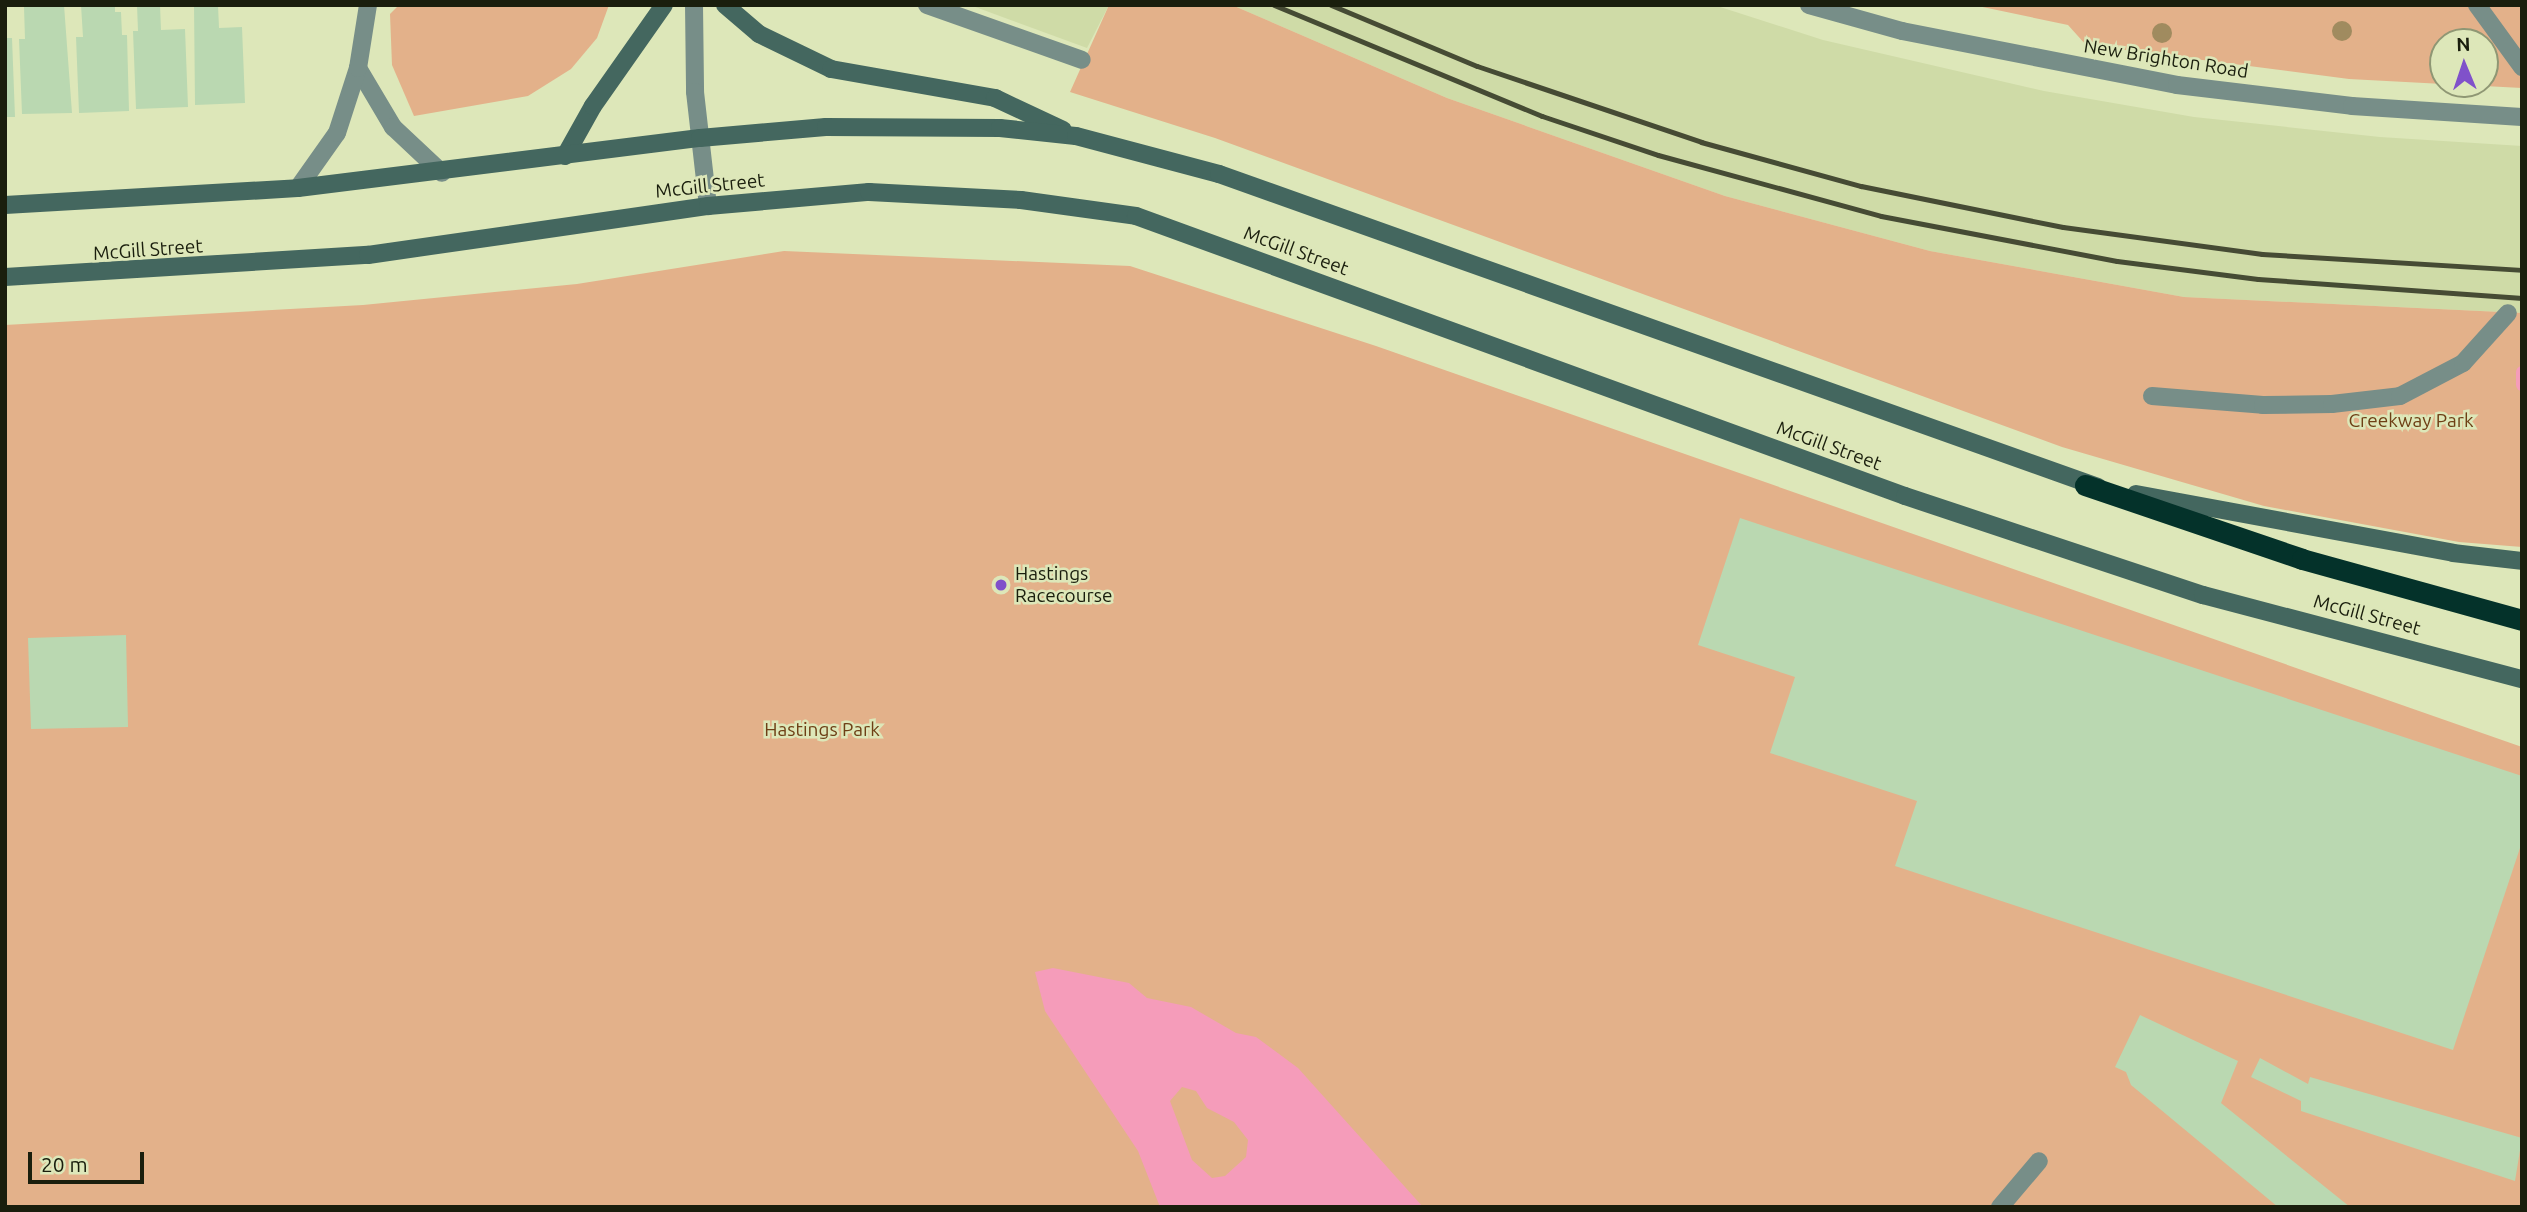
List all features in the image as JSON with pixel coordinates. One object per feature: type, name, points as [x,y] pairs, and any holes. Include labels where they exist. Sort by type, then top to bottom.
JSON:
[{"type":"highway","points":[[2085,485],[2302,559],[2522,620]]},
{"type":"main road","points":[[565,156],[593,106],[664,5]]},
{"type":"main road","points":[[725,5],[759,34],[831,69],[995,98],[1076,136]]},
{"type":"main road","points":[[5,205],[298,188],[442,173],[700,138],[907,126],[1000,128],[1076,136],[1219,174],[2085,485],[2453,553],[2522,561]]},
{"type":"main road","name":"McGill Street","points":[[5,277],[368,254],[708,206],[869,192],[1021,200],[1136,216],[1918,501],[2203,595],[2522,679]]},
{"type":"street","points":[[298,188],[337,133],[358,68],[368,5]]},
{"type":"street","points":[[694,5],[700,138],[708,206]]},
{"type":"street","points":[[927,5],[1082,60]]},
{"type":"street","name":"New Brighton Road","points":[[1809,5],[1902,31],[2177,85],[2352,106],[2522,117]]},
{"type":"street","points":[[2477,5],[2522,66]]},
{"type":"street","points":[[358,68],[393,127],[442,173]]},
{"type":"street","points":[[2152,396],[2263,405],[2400,396],[2463,363],[2508,313]]},
{"type":"street","points":[[2000,1207],[2039,1161]]},
{"type":"shaded area","points":[[970,5],[1109,5],[1087,48]]},
{"type":"shaded area","points":[[1232,5],[1714,5],[1823,40],[2044,91],[2194,117],[2380,137],[2522,146],[2522,313],[2184,297],[1930,251],[1725,196],[1447,98]]},
{"type":"shaded area","points":[[1053,968],[1129,983],[1147,998],[1191,1007],[1236,1033],[1256,1037],[1298,1068],[1423,1207],[1160,1207],[1138,1151],[1045,1011],[1035,972]],"holes":[[[1182,1087],[1196,1091],[1207,1108],[1234,1122],[1248,1140],[1246,1157],[1225,1176],[1212,1178],[1192,1160],[1170,1101]]]},
{"type":"green space","points":[[399,5],[609,5],[597,38],[571,69],[528,96],[414,116],[392,65],[390,14]]},
{"type":"green space","name":"Creekway Park","points":[[1109,5],[1232,5],[1447,98],[1725,196],[1930,251],[2184,297],[2522,313],[2522,547],[2459,542],[2264,506],[2062,447],[1215,138],[1070,92]]},
{"type":"green space","points":[[1973,5],[2522,5],[2522,88],[2499,87],[2499,28],[2429,28],[2429,83],[2349,79],[2086,45],[2068,25]]},
{"type":"green space","name":"Hastings Racecourse","points":[[784,251],[1130,266],[1376,346],[2522,747],[2522,1207],[5,1207],[5,325],[363,305],[577,284]]},
{"type":"building","points":[[64,5],[72,113],[22,114],[19,39],[25,39],[24,7]]},
{"type":"building","points":[[81,5],[115,5],[115,12],[121,12],[122,35],[127,35],[129,111],[79,113],[76,37],[83,37]]},
{"type":"building","points":[[137,5],[160,5],[161,30],[185,29],[188,107],[136,109],[133,31],[138,31]]},
{"type":"building","points":[[194,5],[218,5],[219,28],[242,27],[245,103],[195,105]]},
{"type":"building","points":[[5,38],[12,38],[15,117],[5,117]]},
{"type":"building","points":[[1740,518],[2522,776],[2522,842],[2453,1050],[1895,866],[1917,801],[1770,753],[1795,677],[1698,645]]},
{"type":"building","points":[[126,635],[128,727],[31,729],[28,638]]},
{"type":"building","points":[[2140,1015],[2238,1061],[2221,1103],[2350,1207],[2278,1207],[2131,1085],[2126,1072],[2115,1067]]},
{"type":"building","points":[[2260,1058],[2308,1084],[2310,1077],[2522,1138],[2515,1181],[2301,1111],[2301,1101],[2251,1077]]},
{"type":"waterway","points":[[2522,372],[2522,385]]},
{"type":"railway","points":[[1274,5],[1542,116],[1658,155],[1881,216],[2117,261],[2258,279],[2522,298]]},
{"type":"railway","points":[[1331,5],[1477,66],[1701,142],[1861,186],[2063,227],[2262,254],[2522,270]]},
{"type":"place","name":"Hastings Racecourse","points":[[1001,585]]},
{"type":"park label","name":"Hastings Park","points":[[822,730]]}]
